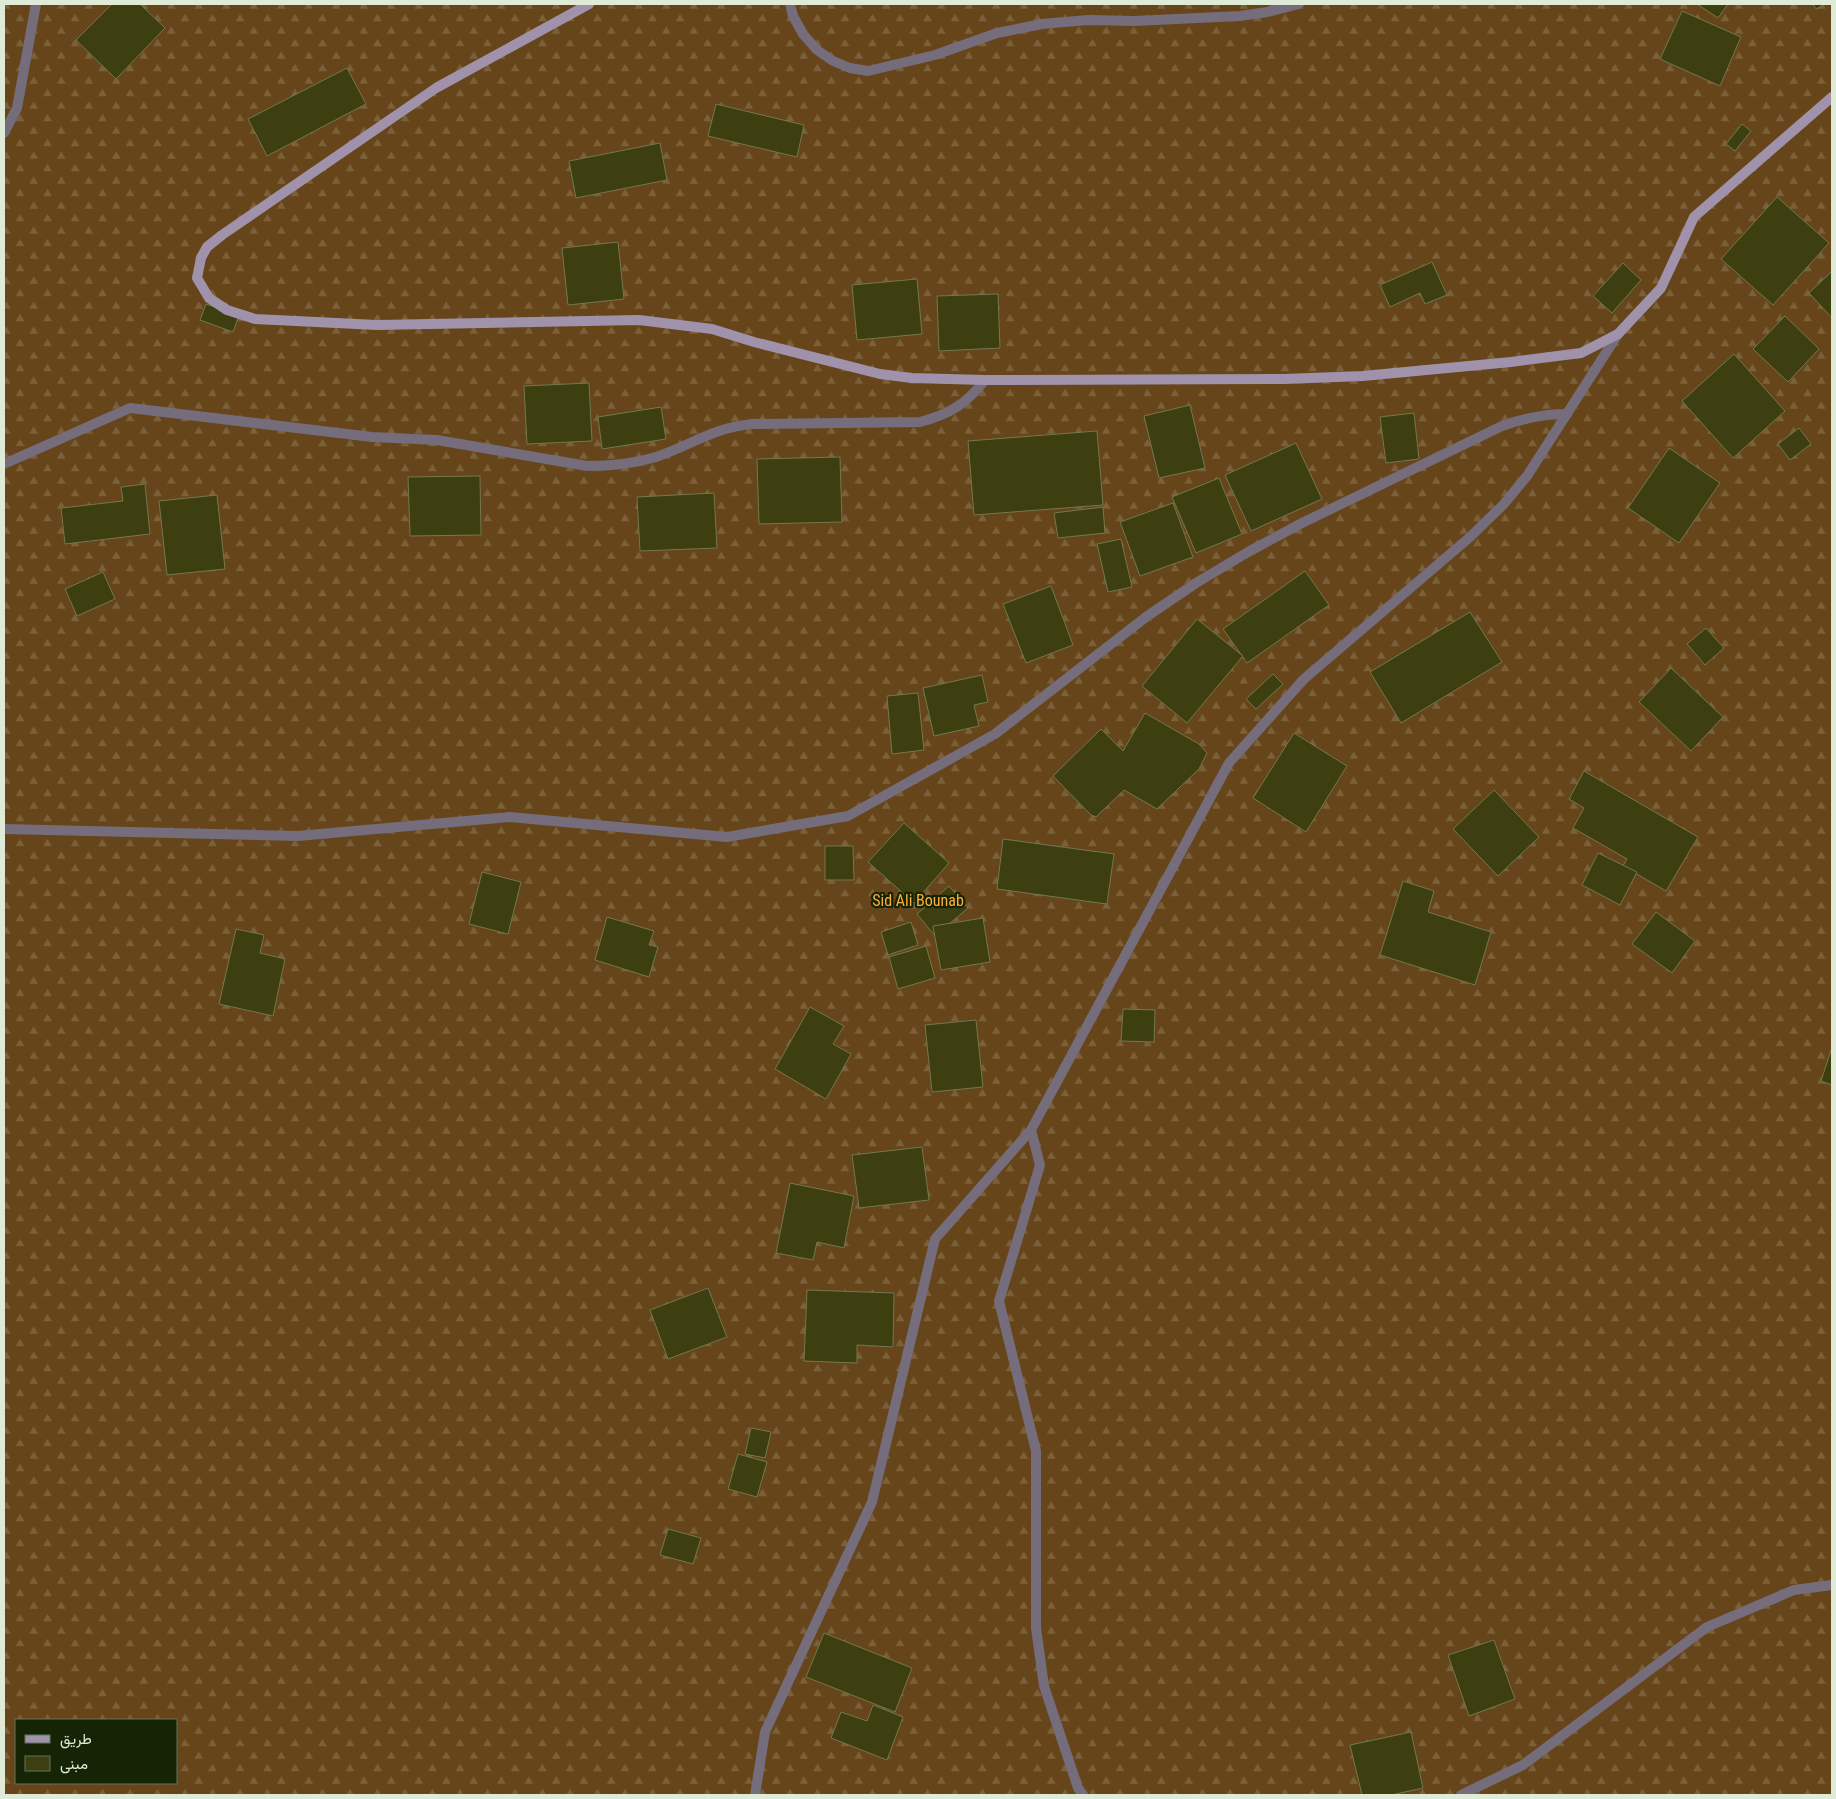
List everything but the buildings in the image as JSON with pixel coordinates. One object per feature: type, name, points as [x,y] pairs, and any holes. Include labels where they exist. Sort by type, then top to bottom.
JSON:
[{"type":"main road","points":[[588,4],[436,88],[207,247],[201,258],[197,278],[209,298],[227,310],[255,318],[377,325],[639,320],[712,329],[880,374],[912,378],[985,380],[1284,379],[1363,376],[1511,362],[1581,353],[1618,334],[1661,288],[1694,217],[1832,97]]},
{"type":"street","points":[[4,133],[17,108],[36,4]]},
{"type":"street","points":[[790,4],[793,16],[803,34],[817,50],[841,64],[868,71],[935,55],[997,33],[1042,24],[1088,20],[1135,22],[1240,16],[1299,4]]},
{"type":"street","points":[[755,1795],[765,1732],[872,1502],[935,1239],[1031,1130],[1229,763],[1304,678],[1470,536],[1503,505],[1527,476],[1618,334]]},
{"type":"street","points":[[4,464],[130,408],[372,437],[437,440],[587,466],[611,466],[635,463],[658,456],[710,433],[734,426],[752,424],[920,422],[940,417],[957,408],[973,396],[985,380]]},
{"type":"street","points":[[4,829],[298,836],[510,817],[727,837],[848,816],[995,734],[1146,617],[1196,583],[1248,552],[1302,523],[1502,426],[1523,418],[1545,414],[1568,414]]},
{"type":"street","points":[[1031,1130],[1040,1166],[999,1301],[1036,1451],[1036,1628],[1044,1686],[1078,1788],[1083,1795]]},
{"type":"street","points":[[1461,1795],[1523,1765],[1706,1627],[1794,1590],[1832,1585]]},
{"type":"green space","name":"Sid Ali Bounab","points":[[4,4],[1832,4],[1832,1795],[4,1795]]}]
